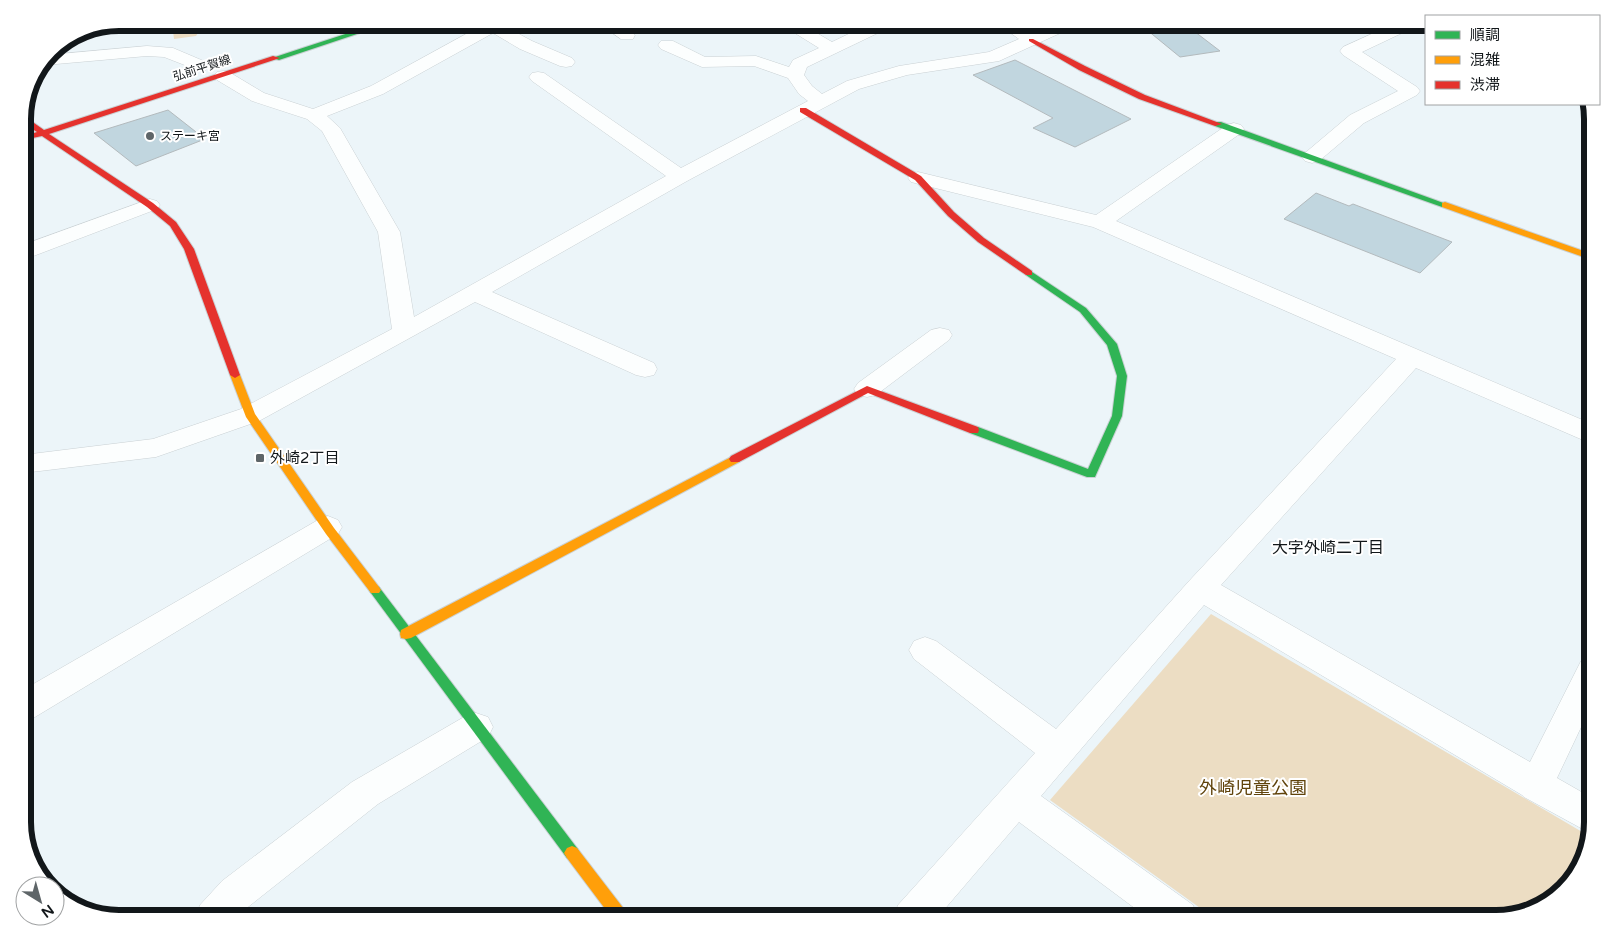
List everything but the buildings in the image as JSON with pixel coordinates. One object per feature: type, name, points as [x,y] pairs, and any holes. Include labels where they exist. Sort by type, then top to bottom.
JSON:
[{"type":"street","name":"弘前平賀線","points":[[182,72],[211,68],[355,31]]},
{"type":"street","points":[[314,115],[377,90],[487,31]]},
{"type":"street","points":[[506,31],[526,45],[566,62]]},
{"type":"street","points":[[620,31],[627,35]]},
{"type":"street","points":[[801,31],[832,49]]},
{"type":"street","points":[[794,75],[799,64],[868,31]]},
{"type":"street","points":[[1017,31],[1082,68],[1142,97],[1584,254]]},
{"type":"street","points":[[31,463],[156,448],[250,415],[404,332],[802,110],[852,85],[905,70],[993,57],[1052,31]]},
{"type":"street","points":[[1393,31],[1349,51],[1411,91]]},
{"type":"street","points":[[667,46],[702,62],[756,61],[794,75],[801,87],[820,101]]},
{"type":"street","points":[[55,59],[147,51],[167,52],[211,68],[258,97],[314,115],[330,128],[389,232],[404,332]]},
{"type":"street","name":"弘前平賀線","points":[[31,137],[211,68]]},
{"type":"street","points":[[538,77],[680,177]]},
{"type":"street","points":[[1312,157],[1357,119],[1411,91],[1425,80]]},
{"type":"street","points":[[802,110],[918,178],[1100,222],[1584,431]]},
{"type":"street","points":[[31,118],[43,114]]},
{"type":"street","points":[[31,125],[150,205],[173,224],[189,249],[250,415],[406,634],[615,910]]},
{"type":"street","points":[[1100,222],[1234,129]]},
{"type":"street","points":[[867,389],[1091,474],[1117,416],[1122,376],[1112,344],[1083,310],[981,240],[951,214],[918,178]]},
{"type":"street","points":[[31,250],[150,205]]},
{"type":"street","points":[[474,293],[645,369]]},
{"type":"street","points":[[406,634],[867,389],[940,335]]},
{"type":"street","points":[[919,910],[1202,588],[1412,357]]},
{"type":"street","points":[[31,702],[328,527]]},
{"type":"street","points":[[1202,588],[1584,813]]},
{"type":"street","points":[[924,650],[1059,751]]},
{"type":"street","points":[[1536,786],[1584,687]]},
{"type":"street","points":[[221,910],[235,894],[365,793],[476,727]]},
{"type":"street","points":[[1016,799],[1168,910]]},
{"type":"green space","points":[[173,31],[199,31],[196,36],[174,39]]},
{"type":"green space","name":"外崎児童公園","points":[[1211,614],[1583,833],[1577,856],[1566,875],[1549,892],[1519,907],[1496,910],[1203,910],[1050,800]]},
{"type":"traffic: fast","points":[[276,58],[362,31]]},
{"type":"traffic: fast","points":[[1218,124],[1445,205]]},
{"type":"traffic: fast","points":[[974,430],[1091,474],[1117,416],[1122,376],[1112,344],[1083,310],[1029,273]]},
{"type":"traffic: fast","points":[[375,590],[572,853]]},
{"type":"traffic: slow","points":[[1445,205],[1584,254]]},
{"type":"traffic: slow","points":[[235,375],[250,415],[330,531],[375,590]]},
{"type":"traffic: slow","points":[[406,634],[735,459]]},
{"type":"traffic: slow","points":[[572,853],[615,910]]},
{"type":"traffic: jam","points":[[1031,40],[1082,68],[1142,97],[1218,124]]},
{"type":"traffic: jam","points":[[31,137],[276,58]]},
{"type":"traffic: jam","points":[[803,110],[918,178],[951,214],[981,240],[1029,273]]},
{"type":"traffic: jam","points":[[31,125],[150,205],[173,224],[189,249],[235,375]]},
{"type":"traffic: jam","points":[[735,459],[867,389],[974,430]]},
{"type":"place","name":"ステーキ宮","points":[[150,136]]},
{"type":"place","name":"外崎2丁目","points":[[260,458]]},
{"type":"district","name":"大字外崎二丁目","points":[[1328,547]]}]
